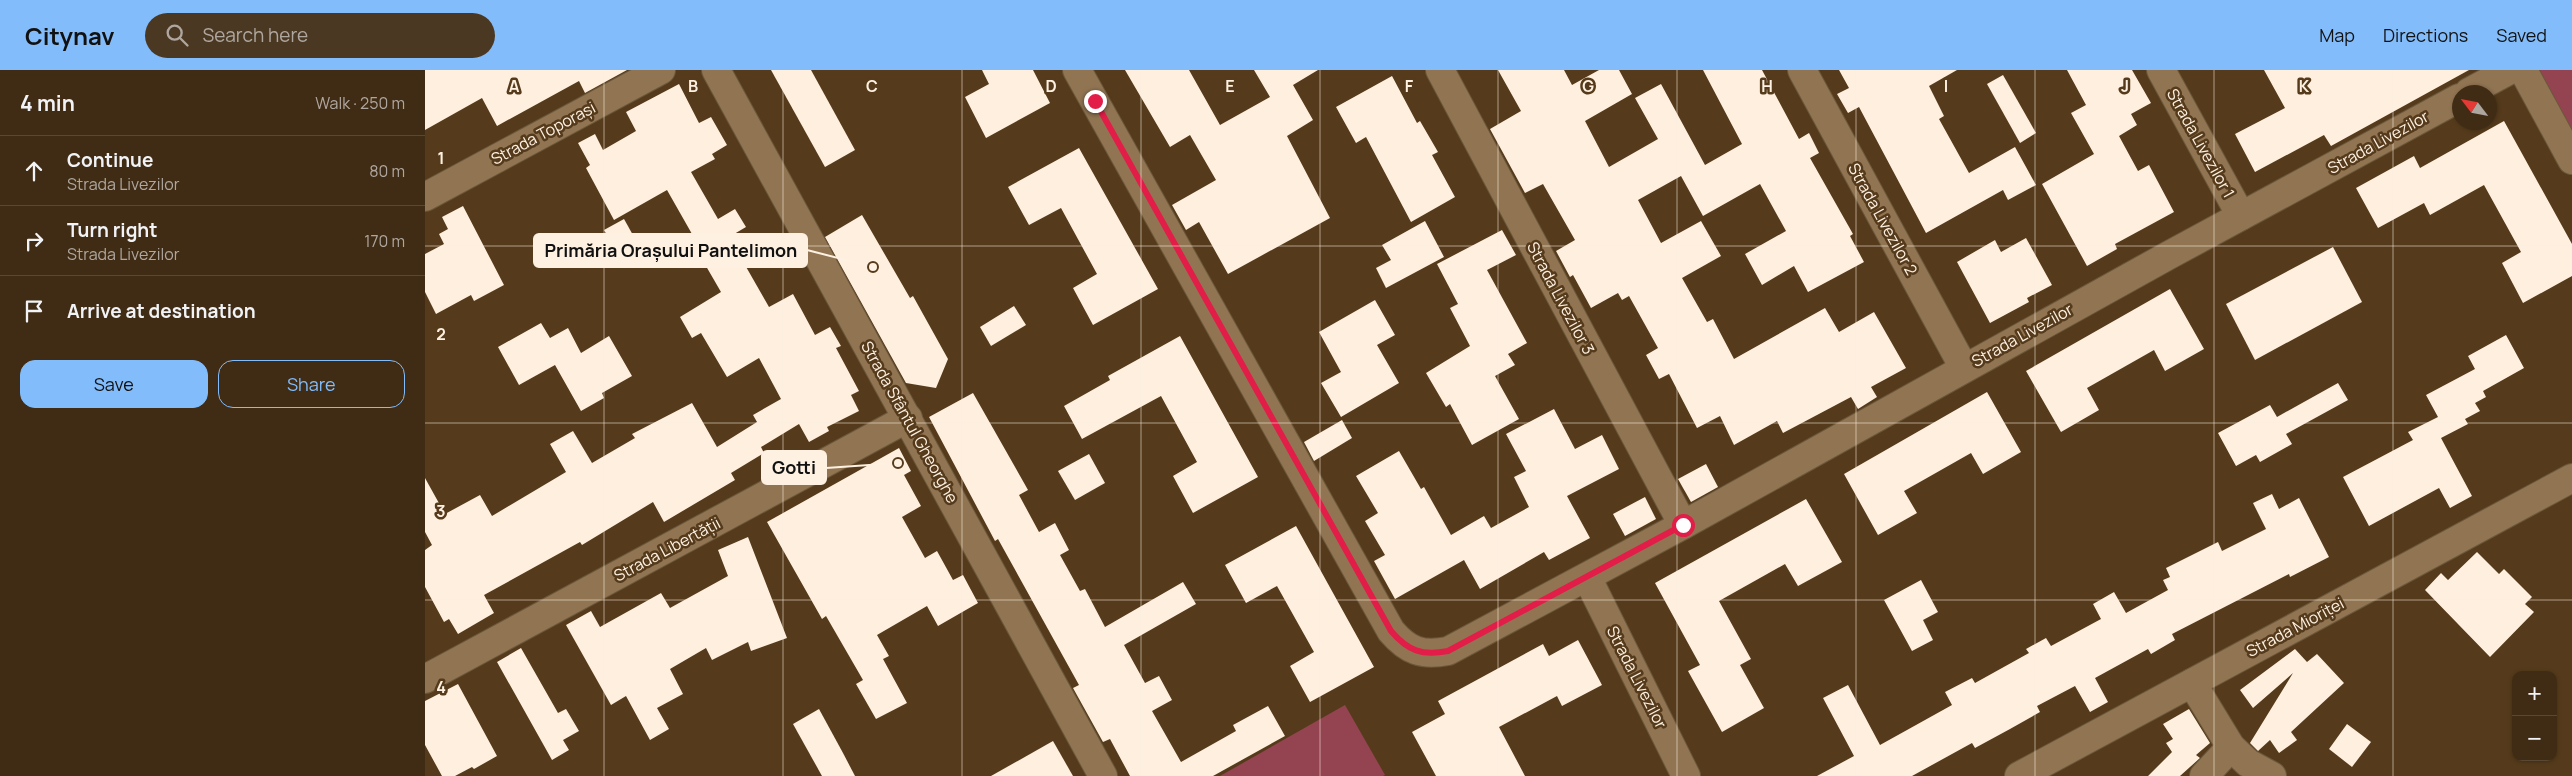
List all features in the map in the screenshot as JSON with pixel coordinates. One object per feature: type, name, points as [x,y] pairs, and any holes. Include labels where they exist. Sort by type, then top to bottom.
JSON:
[{"type":"street","name":"Strada Toporași","points":[[425,197],[661,70]]},
{"type":"street","name":"Strada Sfântul Gheorghe","points":[[716,70],[1103,776]]},
{"type":"street","name":"Strada Livezilor","points":[[1077,70],[1391,631],[1403,645],[1417,652],[1433,654],[1448,651],[1683,525],[1963,368],[2452,102]]},
{"type":"street","name":"Strada Livezilor 3","points":[[1440,70],[1683,525]]},
{"type":"street","name":"Strada Livezilor 2","points":[[1802,70],[1963,368]]},
{"type":"street","name":"Strada Livezilor 1","points":[[2161,70],[2241,216]]},
{"type":"street","points":[[2482,85],[2510,70]]},
{"type":"street","points":[[2523,70],[2572,160]]},
{"type":"street","name":"Strada Libertății","points":[[425,679],[908,418]]},
{"type":"street","name":"Strada Mioriței","points":[[2019,776],[2572,478]]},
{"type":"street","name":"Strada Livezilor","points":[[1587,577],[1686,776]]},
{"type":"street","points":[[2192,683],[2231,747],[2248,763],[2272,776]]},
{"type":"street","points":[[2203,776],[2231,747]]},
{"type":"shaded area","points":[[2534,70],[2572,70],[2572,141]]},
{"type":"shaded area","points":[[1345,705],[1385,775],[1220,776]]},
{"type":"building","points":[[425,70],[627,70],[585,93],[579,81],[497,126],[482,98],[425,130]]},
{"type":"building","points":[[771,70],[811,70],[855,150],[825,167]]},
{"type":"building","points":[[982,70],[1033,70],[1050,103],[986,138],[965,97],[989,84]]},
{"type":"building","points":[[1125,70],[1189,70],[1220,125],[1270,97],[1254,70],[1318,70],[1293,85],[1313,120],[1287,136],[1330,218],[1228,274],[1199,222],[1186,230],[1172,205],[1216,180],[1190,135],[1170,147]]},
{"type":"building","points":[[1498,70],[1564,70],[1572,85],[1599,70],[1619,70],[1632,94],[1585,121],[1609,167],[1658,139],[1635,98],[1661,84],[1705,165],[1742,144],[1703,70],[1762,70],[1799,139],[1809,133],[1819,153],[1810,158],[1853,234],[1850,236],[1864,262],[1808,292],[1794,266],[1762,285],[1745,254],[1786,231],[1760,184],[1703,216],[1681,176],[1638,200],[1661,243],[1701,221],[1721,256],[1682,278],[1707,322],[1713,319],[1734,359],[1825,308],[1839,332],[1874,312],[1906,368],[1871,387],[1877,397],[1858,409],[1851,397],[1783,433],[1777,421],[1734,445],[1720,416],[1697,428],[1669,374],[1659,379],[1646,355],[1658,348],[1629,296],[1622,300],[1618,293],[1591,308],[1573,275],[1570,277],[1556,251],[1575,240],[1543,184],[1525,193],[1490,129],[1521,111]]},
{"type":"building","points":[[1839,70],[1957,70],[1929,86],[1944,116],[1939,119],[1969,173],[2015,147],[2036,185],[2008,200],[2003,190],[1926,233],[1859,107],[1848,113],[1837,94],[1849,88]]},
{"type":"building","points":[[2067,70],[2132,70],[2151,103],[2131,114],[2137,125],[2119,136],[2138,171],[2149,165],[2174,212],[2115,244],[2117,249],[2087,266],[2042,184],[2094,154],[2071,113],[2086,105]]},
{"type":"building","points":[[2264,70],[2469,70],[2331,146],[2324,135],[2255,172],[2235,134],[2285,108]]},
{"type":"building","points":[[2003,75],[2036,133],[2020,143],[1987,84]]},
{"type":"building","points":[[1392,76],[1417,123],[1420,121],[1438,152],[1432,155],[1455,197],[1411,222],[1366,137],[1356,143],[1336,107]]},
{"type":"building","points":[[679,84],[699,123],[711,117],[727,145],[712,154],[715,159],[691,172],[718,219],[735,209],[746,227],[729,237],[769,307],[793,294],[815,335],[830,327],[841,346],[836,348],[859,391],[851,395],[859,411],[827,427],[829,431],[809,442],[799,424],[761,447],[764,453],[731,473],[735,480],[664,522],[653,502],[582,545],[580,542],[484,595],[494,613],[458,634],[449,619],[444,622],[425,587],[425,550],[432,545],[425,532],[425,478],[445,514],[480,495],[492,516],[566,472],[550,444],[573,431],[592,463],[635,438],[632,434],[692,403],[717,447],[757,422],[753,415],[781,399],[759,358],[727,377],[701,333],[692,338],[680,317],[721,292],[699,254],[696,256],[685,238],[692,234],[667,190],[614,220],[586,168],[590,165],[578,143],[595,134],[603,150],[636,131],[626,112]]},
{"type":"building","points":[[2504,121],[2572,244],[2572,276],[2523,303],[2502,263],[2521,252],[2484,185],[2430,215],[2424,203],[2378,228],[2356,188],[2414,156],[2420,168],[2488,130],[2497,130],[2497,125]]},
{"type":"building","points":[[1079,148],[1158,289],[1093,325],[1073,288],[1097,274],[1061,208],[1029,225],[1008,187]]},
{"type":"building","points":[[463,206],[504,285],[474,301],[471,295],[436,314],[425,292],[425,254],[444,244],[439,234],[448,229],[442,217]]},
{"type":"building","points":[[862,215],[910,298],[913,296],[948,359],[936,388],[906,383],[825,237]]},
{"type":"building","points":[[624,219],[643,253],[623,264],[604,230]]},
{"type":"building","points":[[1425,221],[1444,257],[1386,288],[1376,268],[1391,260],[1382,245]]},
{"type":"building","points":[[1502,230],[1516,255],[1487,270],[1527,343],[1508,354],[1515,365],[1495,376],[1519,419],[1472,445],[1450,404],[1446,407],[1426,373],[1470,346],[1450,308],[1458,304],[1437,264]]},
{"type":"building","points":[[2026,238],[2052,285],[2027,298],[2029,302],[1990,323],[1957,262],[1995,240],[2001,252]]},
{"type":"building","points":[[2333,247],[2362,302],[2255,360],[2226,304]]},
{"type":"building","points":[[2170,289],[2204,349],[2165,371],[2154,350],[2087,388],[2099,410],[2061,432],[2026,371]]},
{"type":"building","points":[[1375,300],[1395,335],[1377,345],[1399,383],[1341,417],[1321,383],[1341,372],[1319,332]]},
{"type":"building","points":[[1014,306],[1026,325],[991,346],[980,327]]},
{"type":"building","points":[[541,323],[550,338],[568,328],[581,353],[609,336],[632,376],[602,393],[604,398],[581,411],[555,365],[519,385],[498,347]]},
{"type":"building","points":[[2506,335],[2524,368],[2483,391],[2486,397],[2475,403],[2480,411],[2465,419],[2468,424],[2441,438],[2472,496],[2450,508],[2439,488],[2369,526],[2343,477],[2413,440],[2408,432],[2438,417],[2426,395],[2475,369],[2468,356]]},
{"type":"building","points":[[1180,336],[1258,477],[1193,513],[1173,476],[1197,462],[1161,396],[1082,439],[1064,406],[1110,380],[1108,376]]},
{"type":"building","points":[[2338,383],[2348,400],[2286,434],[2292,444],[2260,462],[2256,455],[2236,466],[2218,433],[2270,405],[2277,417]]},
{"type":"building","points":[[1987,392],[2021,452],[1983,474],[1971,453],[1904,491],[1917,513],[1878,535],[1844,474]]},
{"type":"building","points":[[973,393],[1028,490],[1019,495],[1039,532],[1055,523],[1069,550],[1060,555],[1080,591],[1085,589],[1105,627],[1183,582],[1196,604],[1124,645],[1145,683],[1159,676],[1172,700],[1152,711],[1181,762],[1236,731],[1233,725],[1268,706],[1285,736],[1213,776],[1130,776],[1110,739],[1103,742],[1073,688],[1079,685],[998,539],[995,541],[929,417]]},
{"type":"building","points":[[1554,409],[1575,449],[1602,435],[1619,469],[1567,496],[1590,538],[1549,560],[1544,552],[1480,589],[1464,560],[1395,599],[1374,561],[1385,555],[1365,521],[1378,513],[1356,476],[1399,451],[1421,489],[1424,487],[1451,535],[1484,516],[1491,528],[1529,507],[1514,477],[1526,471],[1506,434]]},
{"type":"building","points":[[1342,420],[1352,438],[1314,461],[1304,442]]},
{"type":"building","points":[[899,448],[911,471],[904,475],[921,506],[902,517],[925,558],[937,551],[953,580],[963,575],[978,603],[938,626],[927,606],[877,635],[889,656],[883,659],[907,703],[876,719],[856,684],[863,680],[826,616],[822,619],[767,522]]},
{"type":"building","points":[[1089,454],[1105,483],[1075,500],[1058,471]]},
{"type":"building","points":[[1706,464],[1718,487],[1691,502],[1678,479]]},
{"type":"building","points":[[2272,494],[2279,509],[2299,498],[2329,557],[2290,577],[2289,574],[2172,634],[2175,640],[2151,654],[2148,649],[2095,678],[2108,702],[2090,712],[2075,686],[2037,706],[2040,712],[2010,729],[1975,748],[1972,743],[1912,776],[1817,776],[1854,756],[1823,698],[1848,685],[1880,745],[1952,705],[1945,692],[1972,678],[1975,683],[2029,653],[2026,649],[2046,638],[2051,646],[2101,619],[2093,604],[2114,592],[2126,613],[2168,590],[2163,580],[2170,577],[2166,568],[2218,542],[2222,551],[2266,529],[2253,503]]},
{"type":"building","points":[[1645,497],[1656,519],[1625,536],[1613,514]]},
{"type":"building","points":[[1806,499],[1842,562],[1798,586],[1785,564],[1719,601],[1751,659],[1740,665],[1764,708],[1722,732],[1688,671],[1700,665],[1655,583]]},
{"type":"building","points":[[1296,526],[1374,667],[1310,702],[1290,666],[1314,652],[1277,586],[1246,603],[1225,565]]},
{"type":"building","points":[[748,537],[787,638],[751,651],[748,642],[712,660],[706,648],[670,669],[683,694],[657,708],[669,729],[650,740],[626,696],[611,705],[566,625],[591,611],[600,627],[661,593],[670,608],[728,576],[718,550]]},
{"type":"building","points":[[2477,552],[2499,574],[2504,569],[2532,597],[2525,604],[2534,612],[2490,657],[2425,590],[2441,573],[2448,580]]},
{"type":"building","points":[[1921,580],[1938,612],[1923,620],[1933,640],[1912,651],[1884,600]]},
{"type":"building","points":[[1578,640],[1602,685],[1562,706],[1557,696],[1499,727],[1525,776],[1436,776],[1412,732],[1445,714],[1438,701],[1543,644],[1549,656]]},
{"type":"building","points":[[521,648],[558,713],[566,709],[579,731],[563,740],[569,750],[552,760],[497,662]]},
{"type":"building","points":[[2295,649],[2307,662],[2317,654],[2344,683],[2291,732],[2297,740],[2279,753],[2270,740],[2258,751],[2250,743],[2293,673],[2253,708],[2240,690]]},
{"type":"building","points":[[458,684],[497,756],[474,769],[472,767],[455,776],[442,776],[425,745],[425,701]]},
{"type":"building","points":[[819,709],[855,776],[822,776],[793,724]]},
{"type":"building","points":[[2189,709],[2210,743],[2196,755],[2200,758],[2180,776],[2148,776],[2172,752],[2166,743],[2173,739],[2163,724]]},
{"type":"building","points":[[2347,724],[2371,742],[2352,767],[2329,749]]},
{"type":"building","points":[[1053,741],[1073,776],[991,776]]},
{"type":"place","name":"Primăria Orașului Pantelimon","points":[[873,267]]},
{"type":"place","name":"Gotti","points":[[898,463]]},
{"type":"route","points":[[1095,101],[1391,631],[1403,645],[1417,652],[1433,654],[1448,651],[1683,525]]}]
